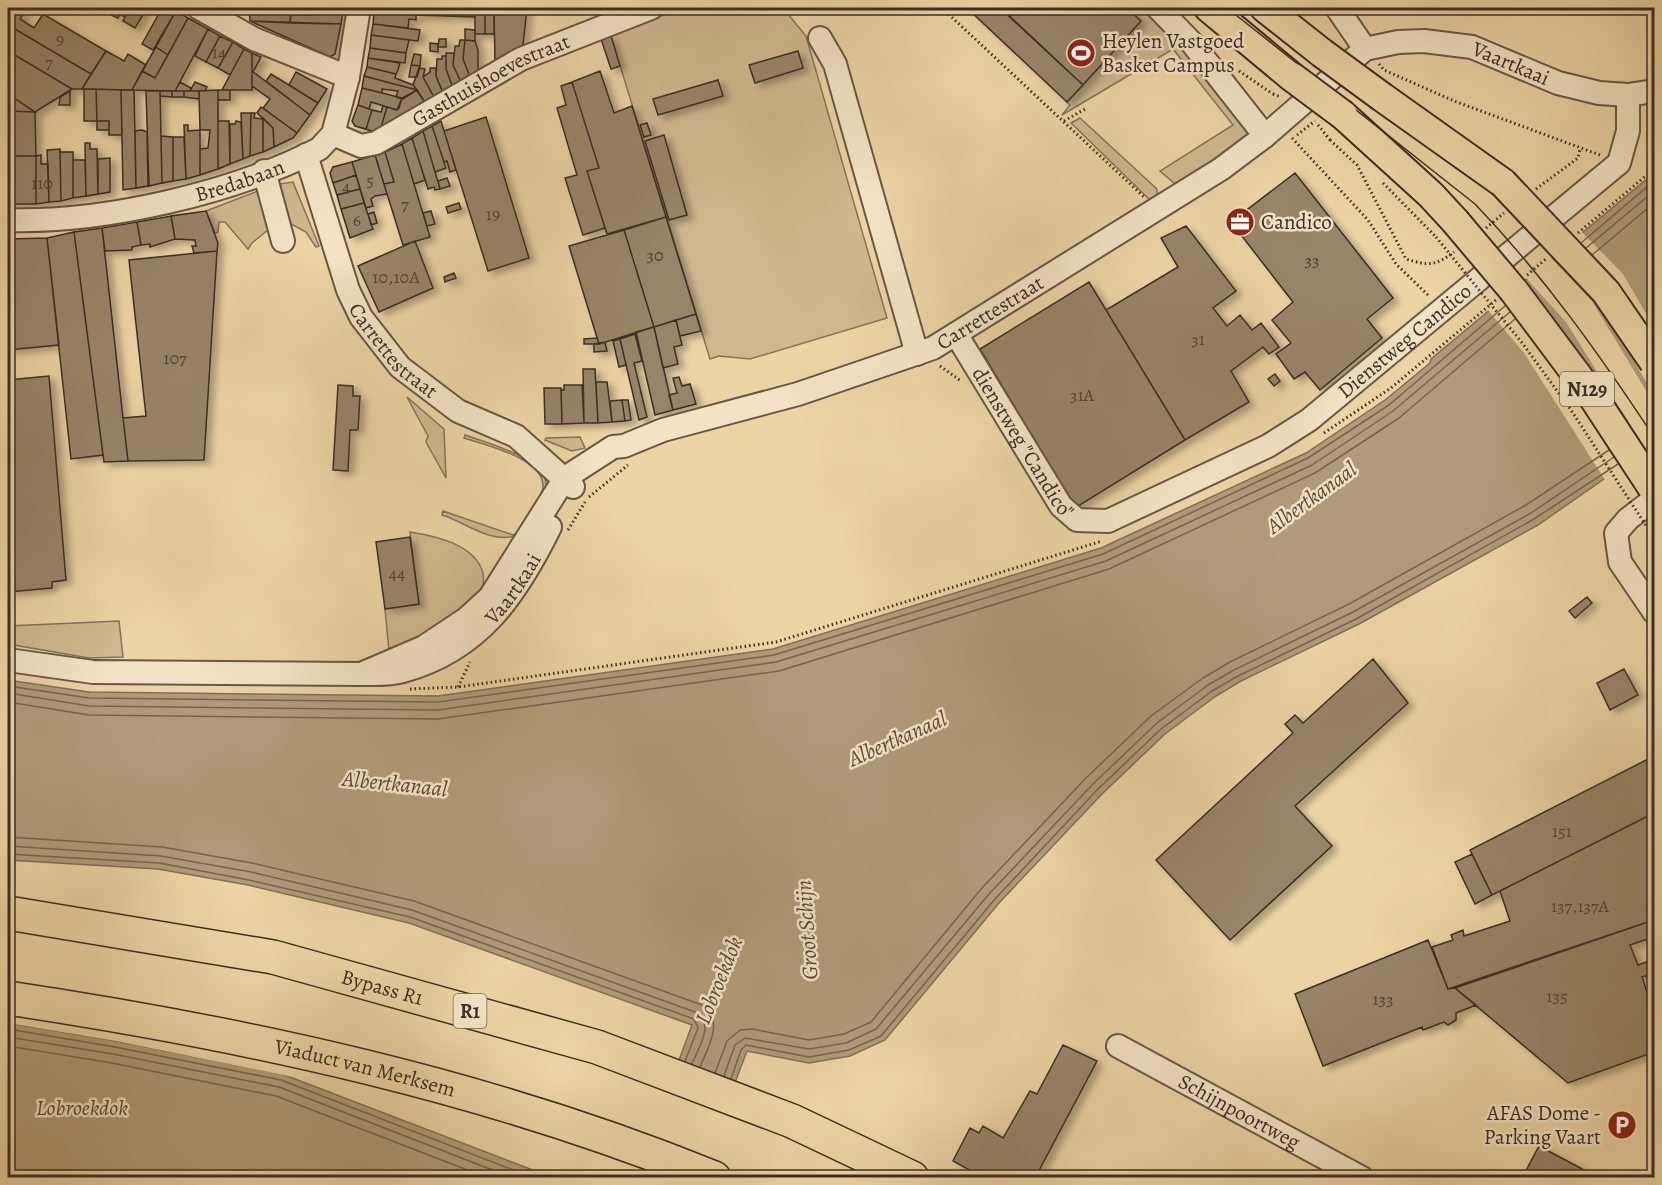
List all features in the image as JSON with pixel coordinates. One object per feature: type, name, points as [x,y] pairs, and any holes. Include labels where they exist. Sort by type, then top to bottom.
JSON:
[{"type":"highway","name":"Bypass R1","points":[[8,913],[273,957],[597,1047],[792,1121],[912,1178]]},
{"type":"highway","name":"Viaduct van Merksem","points":[[8,998],[202,1030],[397,1074],[539,1116],[714,1178]]},
{"type":"main road","name":"N129","points":[[1209,8],[1283,86],[1343,115],[1431,195],[1445,229],[1544,329],[1654,490]]},
{"type":"main road","points":[[1265,8],[1322,53],[1383,83],[1503,183],[1606,292],[1654,362]]},
{"type":"street","points":[[199,8],[254,39],[348,77]]},
{"type":"street","points":[[333,134],[348,77],[359,8]]},
{"type":"street","name":"Gasthuishoevestraat","points":[[333,134],[361,146],[376,143],[521,59],[651,8]]},
{"type":"street","points":[[1158,8],[1192,43],[1265,136]]},
{"type":"street","points":[[1337,8],[1365,49]]},
{"type":"street","points":[[820,38],[835,64],[923,361]]},
{"type":"street","name":"Vaartkaai","points":[[1365,49],[1398,42],[1424,41],[1472,47],[1558,83],[1599,93],[1628,95],[1654,91]]},
{"type":"street","name":"Carrettestraat","points":[[306,155],[348,290],[361,317],[400,367],[458,411],[516,436],[569,483],[613,447],[630,454],[663,430],[923,361],[933,348],[1221,169],[1265,136],[1365,49]]},
{"type":"street","name":"Dienstweg Candico","points":[[1108,520],[1268,446],[1310,420],[1619,163],[1628,130],[1628,95]]},
{"type":"street","name":"Bredabaan","points":[[8,220],[61,220],[197,195],[306,155],[319,149],[333,134]]},
{"type":"street","points":[[264,171],[283,241]]},
{"type":"street","name":"dienstweg \"Candico\"","points":[[956,334],[1061,507],[1077,520],[1108,520]]},
{"type":"street","name":"Vaartkaai","points":[[8,660],[93,672],[361,674],[433,642],[466,619],[490,597],[569,483]]},
{"type":"street","points":[[1654,499],[1628,519],[1616,533],[1620,562],[1654,612]]},
{"type":"street","name":"Schijnpoortweg","points":[[1118,1046],[1362,1178]]},
{"type":"path","points":[[942,8],[1156,209]]},
{"type":"path","points":[[1238,70],[1283,86]]},
{"type":"path","points":[[1383,83],[1454,101],[1580,149]]},
{"type":"path","points":[[1064,121],[1085,109]]},
{"type":"path","points":[[1293,138],[1368,220],[1396,264],[1431,298],[1438,313],[1463,328]]},
{"type":"path","points":[[1631,189],[1654,169]]},
{"type":"path","points":[[1445,229],[1570,410],[1654,538]]},
{"type":"path","points":[[923,361],[940,366],[963,382]]},
{"type":"path","points":[[564,536],[585,501],[612,477],[630,454]]},
{"type":"path","points":[[474,657],[461,675],[458,687],[776,642],[1100,542],[1089,538]]},
{"type":"shaded area","points":[[681,8],[783,8],[806,36],[887,318],[750,359],[719,356],[710,359],[611,36]]},
{"type":"shaded area","points":[[1127,8],[1144,8],[1185,51],[1246,125],[1252,138],[1181,189],[1160,171],[1233,125],[1173,49],[1062,115],[1070,105],[1067,102],[1141,21]]},
{"type":"shaded area","points":[[1080,118],[1157,189],[1157,202],[1154,204],[1071,123]]},
{"type":"shaded area","points":[[293,182],[319,246],[316,247],[306,232],[291,224],[279,184]]},
{"type":"shaded area","points":[[263,189],[269,229],[248,249],[225,222],[219,222],[218,232],[215,233],[206,211]]},
{"type":"shaded area","points":[[407,397],[444,429],[446,478],[426,442],[428,436]]},
{"type":"shaded area","points":[[465,435],[529,461],[545,479],[543,496],[518,535],[498,537],[489,535],[442,515],[443,511],[513,535],[518,533],[535,508],[542,492],[542,481],[537,471],[527,463],[501,450],[464,438]]},
{"type":"shaded area","points":[[580,437],[585,448],[572,451],[545,440],[546,438]]},
{"type":"shaded area","points":[[410,532],[442,539],[463,548],[479,563],[483,573],[483,584],[479,594],[449,620],[389,651],[385,609],[419,604]]},
{"type":"shaded area","points":[[119,621],[123,657],[89,658],[8,644],[8,626]]},
{"type":"water","points":[[1654,173],[1654,444],[1538,525],[1359,624],[1241,681],[1216,696],[1165,734],[1102,794],[999,903],[885,1040],[850,1056],[809,1063],[747,1051],[699,1177],[636,1177],[692,1025],[409,923],[248,885],[158,869],[8,860],[8,680],[89,692],[438,696],[773,649],[1101,548],[1306,453],[1385,400]]},
{"type":"water","name":"Lobroekdok","points":[[8,1023],[116,1041],[282,1074],[551,1177],[8,1177]]},
{"type":"pier","points":[[1581,231],[1623,274],[1654,327],[1654,396],[1597,296],[1553,254]]},
{"type":"pier","points":[[1550,257],[1592,301],[1654,404],[1654,448],[1648,453],[1566,322],[1526,278]]},
{"type":"pier","points":[[1521,282],[1559,325],[1644,456],[1607,483],[1524,353],[1487,309]]},
{"type":"pier","points":[[8,1020],[116,1038],[283,1071],[303,1079],[116,1041],[8,1023]]},
{"type":"pier","points":[[666,1084],[730,1106],[702,1178],[633,1176]]},
{"type":"building","points":[[8,8],[16,8],[24,12],[20,19],[34,28],[43,14],[106,51],[91,74],[8,25]]},
{"type":"building","points":[[115,8],[130,8],[125,17],[120,14],[118,18],[111,15]]},
{"type":"building","points":[[130,8],[147,8],[135,28],[123,21]]},
{"type":"building","points":[[162,8],[176,11],[153,50],[142,44]]},
{"type":"building","points":[[249,8],[291,8],[290,23],[250,21]]},
{"type":"building","points":[[311,8],[343,10],[341,24],[290,23],[291,14],[311,15]]},
{"type":"building","points":[[375,8],[394,8],[393,14],[374,13]]},
{"type":"building","points":[[416,8],[475,8],[475,17],[416,15]]},
{"type":"building","points":[[475,8],[485,8],[485,34],[475,34]]},
{"type":"building","points":[[485,8],[494,8],[494,34],[485,34]]},
{"type":"building","points":[[494,8],[527,8],[523,45],[495,61]]},
{"type":"building","points":[[967,8],[1000,8],[1083,85],[1067,102]]},
{"type":"building","name":"Heylen Vastgoed Basket Campus","points":[[1001,8],[1127,8],[1141,21],[1083,85]]},
{"type":"building","points":[[176,11],[188,18],[168,55],[156,47]]},
{"type":"building","points":[[374,13],[416,15],[416,20],[409,19],[408,28],[373,24]]},
{"type":"building","points":[[188,18],[208,29],[175,91],[132,90],[142,71],[155,78]]},
{"type":"building","points":[[250,21],[341,24],[335,54],[330,57]]},
{"type":"building","points":[[373,24],[420,30],[418,41],[371,35]]},
{"type":"building","points":[[8,25],[91,74],[82,89],[72,89],[8,51]]},
{"type":"building","points":[[208,29],[220,36],[206,62],[195,56]]},
{"type":"building","points":[[465,29],[475,30],[475,41],[465,40]]},
{"type":"building","points":[[371,35],[409,40],[406,53],[370,48]]},
{"type":"building","points":[[220,36],[233,42],[218,68],[206,62]]},
{"type":"building","points":[[611,36],[620,66],[611,69],[601,39]]},
{"type":"building","points":[[439,39],[446,39],[446,47],[438,47]]},
{"type":"building","points":[[460,40],[465,40],[463,59],[470,77],[461,82],[453,65],[455,46],[459,46]]},
{"type":"building","points":[[465,40],[475,41],[478,50],[478,71],[470,77],[463,59]]},
{"type":"building","points":[[233,42],[244,49],[230,75],[218,68]]},
{"type":"building","points":[[430,43],[438,44],[438,52],[430,51]]},
{"type":"building","points":[[156,47],[168,55],[155,78],[142,71]]},
{"type":"building","points":[[370,48],[406,53],[405,63],[368,58]]},
{"type":"building","points":[[244,49],[252,53],[252,90],[222,90]]},
{"type":"building","points":[[8,51],[72,89],[35,112],[8,94]]},
{"type":"building","points":[[106,51],[124,61],[128,54],[146,65],[132,90],[82,89]]},
{"type":"building","points":[[798,51],[803,68],[755,83],[749,65]]},
{"type":"building","points":[[252,53],[261,57],[253,72],[252,71]]},
{"type":"building","points":[[446,53],[454,53],[453,65],[461,82],[453,88],[446,69]]},
{"type":"building","points":[[414,54],[421,55],[420,66],[411,65]]},
{"type":"building","points":[[442,56],[446,56],[446,69],[453,88],[443,93],[436,76],[437,59],[442,59]]},
{"type":"building","points":[[368,58],[400,63],[396,74],[367,67]]},
{"type":"building","points":[[411,65],[420,66],[417,77],[409,77]]},
{"type":"building","points":[[367,67],[396,74],[395,78],[413,85],[417,90],[364,76]]},
{"type":"building","points":[[419,68],[425,69],[423,77],[435,99],[426,104],[413,85]]},
{"type":"building","points":[[430,68],[436,68],[436,76],[443,93],[435,99],[423,77],[430,72]]},
{"type":"building","points":[[252,71],[310,115],[297,133],[263,108],[270,99],[252,86]]},
{"type":"building","points":[[600,71],[614,113],[632,106],[666,217],[607,234],[587,171],[599,168],[572,82]]},
{"type":"building","points":[[296,72],[327,89],[318,103],[289,85]]},
{"type":"building","points":[[271,74],[318,103],[310,115],[266,81]]},
{"type":"building","points":[[364,76],[417,90],[403,99],[396,97],[398,91],[382,89],[382,93],[362,88]]},
{"type":"building","points":[[718,80],[723,96],[658,115],[653,99]]},
{"type":"building","points":[[180,82],[191,88],[190,91],[175,91]]},
{"type":"building","points":[[195,82],[207,87],[205,91],[190,91]]},
{"type":"building","points":[[572,82],[599,168],[587,171],[605,228],[583,235],[565,178],[577,175],[557,108],[566,105],[561,86]]},
{"type":"building","points":[[362,88],[402,98],[399,108],[397,110],[371,102],[369,109],[358,105]]},
{"type":"building","points":[[84,89],[96,89],[97,121],[84,121]]},
{"type":"building","points":[[96,89],[121,90],[122,135],[109,135],[109,121],[97,121]]},
{"type":"building","points":[[121,90],[134,90],[136,188],[123,190]]},
{"type":"building","points":[[218,90],[218,169],[200,175],[200,149],[208,148],[210,130],[200,130],[199,91]]},
{"type":"building","points":[[218,90],[230,90],[230,100],[218,100]]},
{"type":"building","points":[[417,90],[426,104],[379,134],[387,107],[397,110],[402,98]]},
{"type":"building","points":[[70,91],[70,105],[59,105],[60,97]]},
{"type":"building","points":[[146,91],[160,91],[162,183],[149,186]]},
{"type":"building","points":[[160,91],[172,91],[172,97],[160,96]]},
{"type":"building","points":[[172,91],[184,91],[184,97],[172,97]]},
{"type":"building","points":[[184,91],[199,91],[199,99],[184,97]]},
{"type":"building","points":[[8,94],[35,112],[8,111]]},
{"type":"building","points":[[358,105],[372,110],[366,129],[355,126],[352,121]]},
{"type":"building","points":[[383,106],[387,107],[379,134],[366,129],[372,110],[381,112]]},
{"type":"building","points":[[261,107],[297,133],[293,138],[274,147],[273,128],[257,113]]},
{"type":"building","points":[[8,111],[35,112],[36,156],[8,156]]},
{"type":"building","points":[[241,113],[251,113],[250,156],[243,159]]},
{"type":"building","points":[[251,113],[255,113],[254,118],[263,119],[263,152],[250,156]]},
{"type":"building","points":[[486,117],[529,258],[488,271],[444,131]]},
{"type":"building","points":[[263,118],[273,128],[274,147],[263,152]]},
{"type":"building","points":[[97,121],[109,121],[109,130],[97,130]]},
{"type":"building","points":[[218,121],[229,121],[230,164],[218,169]]},
{"type":"building","points":[[236,121],[241,122],[243,159],[230,164],[230,124],[235,124]]},
{"type":"building","points":[[441,121],[456,170],[450,172],[447,161],[444,162],[432,126]]},
{"type":"building","points":[[647,123],[651,135],[644,137],[640,125]]},
{"type":"building","points":[[184,125],[188,125],[188,131],[200,130],[200,175],[186,179]]},
{"type":"building","points":[[432,126],[446,168],[435,172],[423,131]]},
{"type":"building","points":[[135,131],[147,132],[148,186],[136,188]]},
{"type":"building","points":[[423,131],[440,189],[435,190],[434,187],[428,189],[412,138]]},
{"type":"building","points":[[664,135],[687,215],[669,220],[645,141]]},
{"type":"building","points":[[161,136],[173,137],[173,181],[162,183]]},
{"type":"building","points":[[173,137],[184,137],[186,179],[173,181]]},
{"type":"building","points":[[412,138],[425,180],[414,184],[402,144]]},
{"type":"building","points":[[85,143],[90,143],[90,149],[97,149],[98,194],[86,196]]},
{"type":"building","points":[[402,144],[430,237],[403,245],[384,184],[394,182],[385,152]]},
{"type":"building","points":[[60,149],[61,201],[49,202],[47,150]]},
{"type":"building","points":[[60,152],[73,152],[73,198],[61,201]]},
{"type":"building","points":[[385,152],[394,182],[384,184],[375,155]]},
{"type":"building","points":[[41,155],[41,164],[48,164],[49,202],[36,204],[36,156]]},
{"type":"building","points":[[375,155],[387,194],[375,196],[371,199],[373,206],[366,208],[352,162]]},
{"type":"building","points":[[8,156],[36,156],[36,204],[8,204]]},
{"type":"building","points":[[110,158],[110,192],[98,194],[98,159]]},
{"type":"building","points":[[73,160],[85,160],[86,196],[73,198]]},
{"type":"building","points":[[352,162],[356,175],[333,183],[330,173],[333,167]]},
{"type":"building","points":[[1295,173],[1393,298],[1367,319],[1382,338],[1320,390],[1305,372],[1294,379],[1276,354],[1291,343],[1272,320],[1293,302],[1231,222]]},
{"type":"building","points":[[356,175],[360,189],[337,195],[333,183]]},
{"type":"building","points":[[447,178],[450,186],[440,189],[438,181]]},
{"type":"building","points":[[360,189],[364,203],[341,209],[337,195]]},
{"type":"building","points":[[364,203],[373,229],[350,238],[341,209]]},
{"type":"building","points":[[459,203],[461,209],[448,213],[446,207]]},
{"type":"building","points":[[206,211],[218,243],[217,251],[194,253],[192,246],[196,246],[195,240],[175,239],[171,216]]},
{"type":"building","points":[[431,211],[435,224],[427,226],[423,213]]},
{"type":"building","points":[[374,212],[377,223],[371,225],[368,214]]},
{"type":"building","points":[[171,216],[175,239],[150,247],[150,244],[141,245],[137,222]]},
{"type":"building","points":[[666,217],[696,314],[654,327],[624,230]]},
{"type":"building","points":[[137,222],[141,245],[132,247],[132,250],[105,251],[102,228]]},
{"type":"building","points":[[1186,226],[1236,291],[1213,308],[1227,326],[1240,315],[1252,330],[1261,323],[1279,347],[1269,354],[1263,347],[1231,371],[1249,402],[1185,440],[1106,310],[1178,267],[1161,238]]},
{"type":"building","points":[[102,228],[128,461],[104,462],[74,232]]},
{"type":"building","points":[[624,230],[654,327],[599,344],[569,246]]},
{"type":"building","points":[[74,232],[103,455],[71,459],[47,238]]},
{"type":"building","points":[[47,238],[59,345],[8,350],[8,239]]},
{"type":"building","points":[[415,241],[433,288],[379,312],[358,266]]},
{"type":"building","points":[[217,251],[204,460],[128,461],[123,418],[146,416],[129,260]]},
{"type":"building","points":[[454,273],[456,278],[445,282],[444,277]]},
{"type":"building","points":[[1089,282],[1185,440],[1075,508],[980,349]]},
{"type":"building","points":[[696,314],[701,331],[680,336],[676,320]]},
{"type":"building","points":[[676,320],[682,345],[674,347],[678,364],[663,368],[654,327]]},
{"type":"building","points":[[654,327],[673,410],[655,415],[636,332]]},
{"type":"building","points":[[635,334],[642,361],[634,363],[647,417],[639,420],[620,339]]},
{"type":"building","points":[[597,338],[599,344],[584,344],[584,339]]},
{"type":"building","points":[[620,339],[626,365],[619,367],[613,341]]},
{"type":"building","points":[[605,342],[607,351],[594,352],[594,344]]},
{"type":"building","points":[[583,369],[595,369],[598,423],[584,423]]},
{"type":"building","points":[[1275,374],[1280,381],[1274,386],[1268,379]]},
{"type":"building","points":[[49,376],[66,580],[52,582],[52,588],[8,592],[8,380]]},
{"type":"building","points":[[679,377],[682,386],[690,384],[696,404],[673,410],[669,395],[677,393],[673,378]]},
{"type":"building","points":[[596,382],[607,382],[612,422],[598,423]]},
{"type":"building","points":[[338,385],[353,386],[353,396],[360,396],[358,430],[350,430],[348,471],[333,470]]},
{"type":"building","points":[[564,385],[582,385],[584,423],[562,424],[561,390],[564,390]]},
{"type":"building","points":[[544,388],[561,388],[562,424],[545,424]]},
{"type":"building","points":[[622,400],[625,421],[612,422],[610,401]]},
{"type":"building","points":[[622,400],[628,400],[631,420],[625,421]]},
{"type":"building","points":[[410,537],[419,604],[385,609],[376,542]]},
{"type":"building","points":[[1587,597],[1592,603],[1575,618],[1569,611]]},
{"type":"building","points":[[1373,659],[1408,703],[1295,806],[1332,846],[1230,940],[1156,860],[1293,733],[1285,724],[1295,715],[1303,723]]},
{"type":"building","points":[[1624,669],[1638,695],[1610,710],[1597,683]]},
{"type":"building","points":[[1654,756],[1654,813],[1492,895],[1470,850]]},
{"type":"building","points":[[1654,813],[1654,920],[1448,989],[1432,947],[1453,940],[1451,935],[1463,930],[1464,936],[1510,921],[1500,891]]},
{"type":"building","points":[[1472,854],[1492,895],[1475,904],[1455,862]]},
{"type":"building","points":[[1654,920],[1654,937],[1630,945],[1638,965],[1649,961],[1652,974],[1642,977],[1654,1014],[1654,1052],[1568,1083],[1455,988]]},
{"type":"building","points":[[1428,940],[1448,989],[1455,988],[1476,1005],[1456,1013],[1456,1020],[1448,1025],[1444,1022],[1423,1030],[1422,1027],[1323,1066],[1295,994]]},
{"type":"building","points":[[1063,1045],[1097,1061],[1035,1178],[984,1178],[953,1161],[970,1128],[979,1133],[983,1126],[1003,1138],[1030,1091],[1037,1094]]},
{"type":"building","points":[[1539,1146],[1599,1178],[1522,1178]]},
{"type":"tram line","points":[[1227,8],[1475,204],[1570,316],[1654,437]]},
{"type":"place","name":"Heylen Vastgoed Basket Campus","points":[[1081,53]]},
{"type":"place","name":"Candico","points":[[1240,222]]},
{"type":"place","name":"AFAS Dome - Parking Vaart","points":[[1622,1125]]},
{"type":"water label","name":"Albertkanaal","points":[[1311,497]]},
{"type":"water label","name":"Albertkanaal","points":[[897,738]]},
{"type":"water label","name":"Albertkanaal","points":[[395,783]]},
{"type":"water label","name":"Groot Schijn","points":[[806,930]]}]
